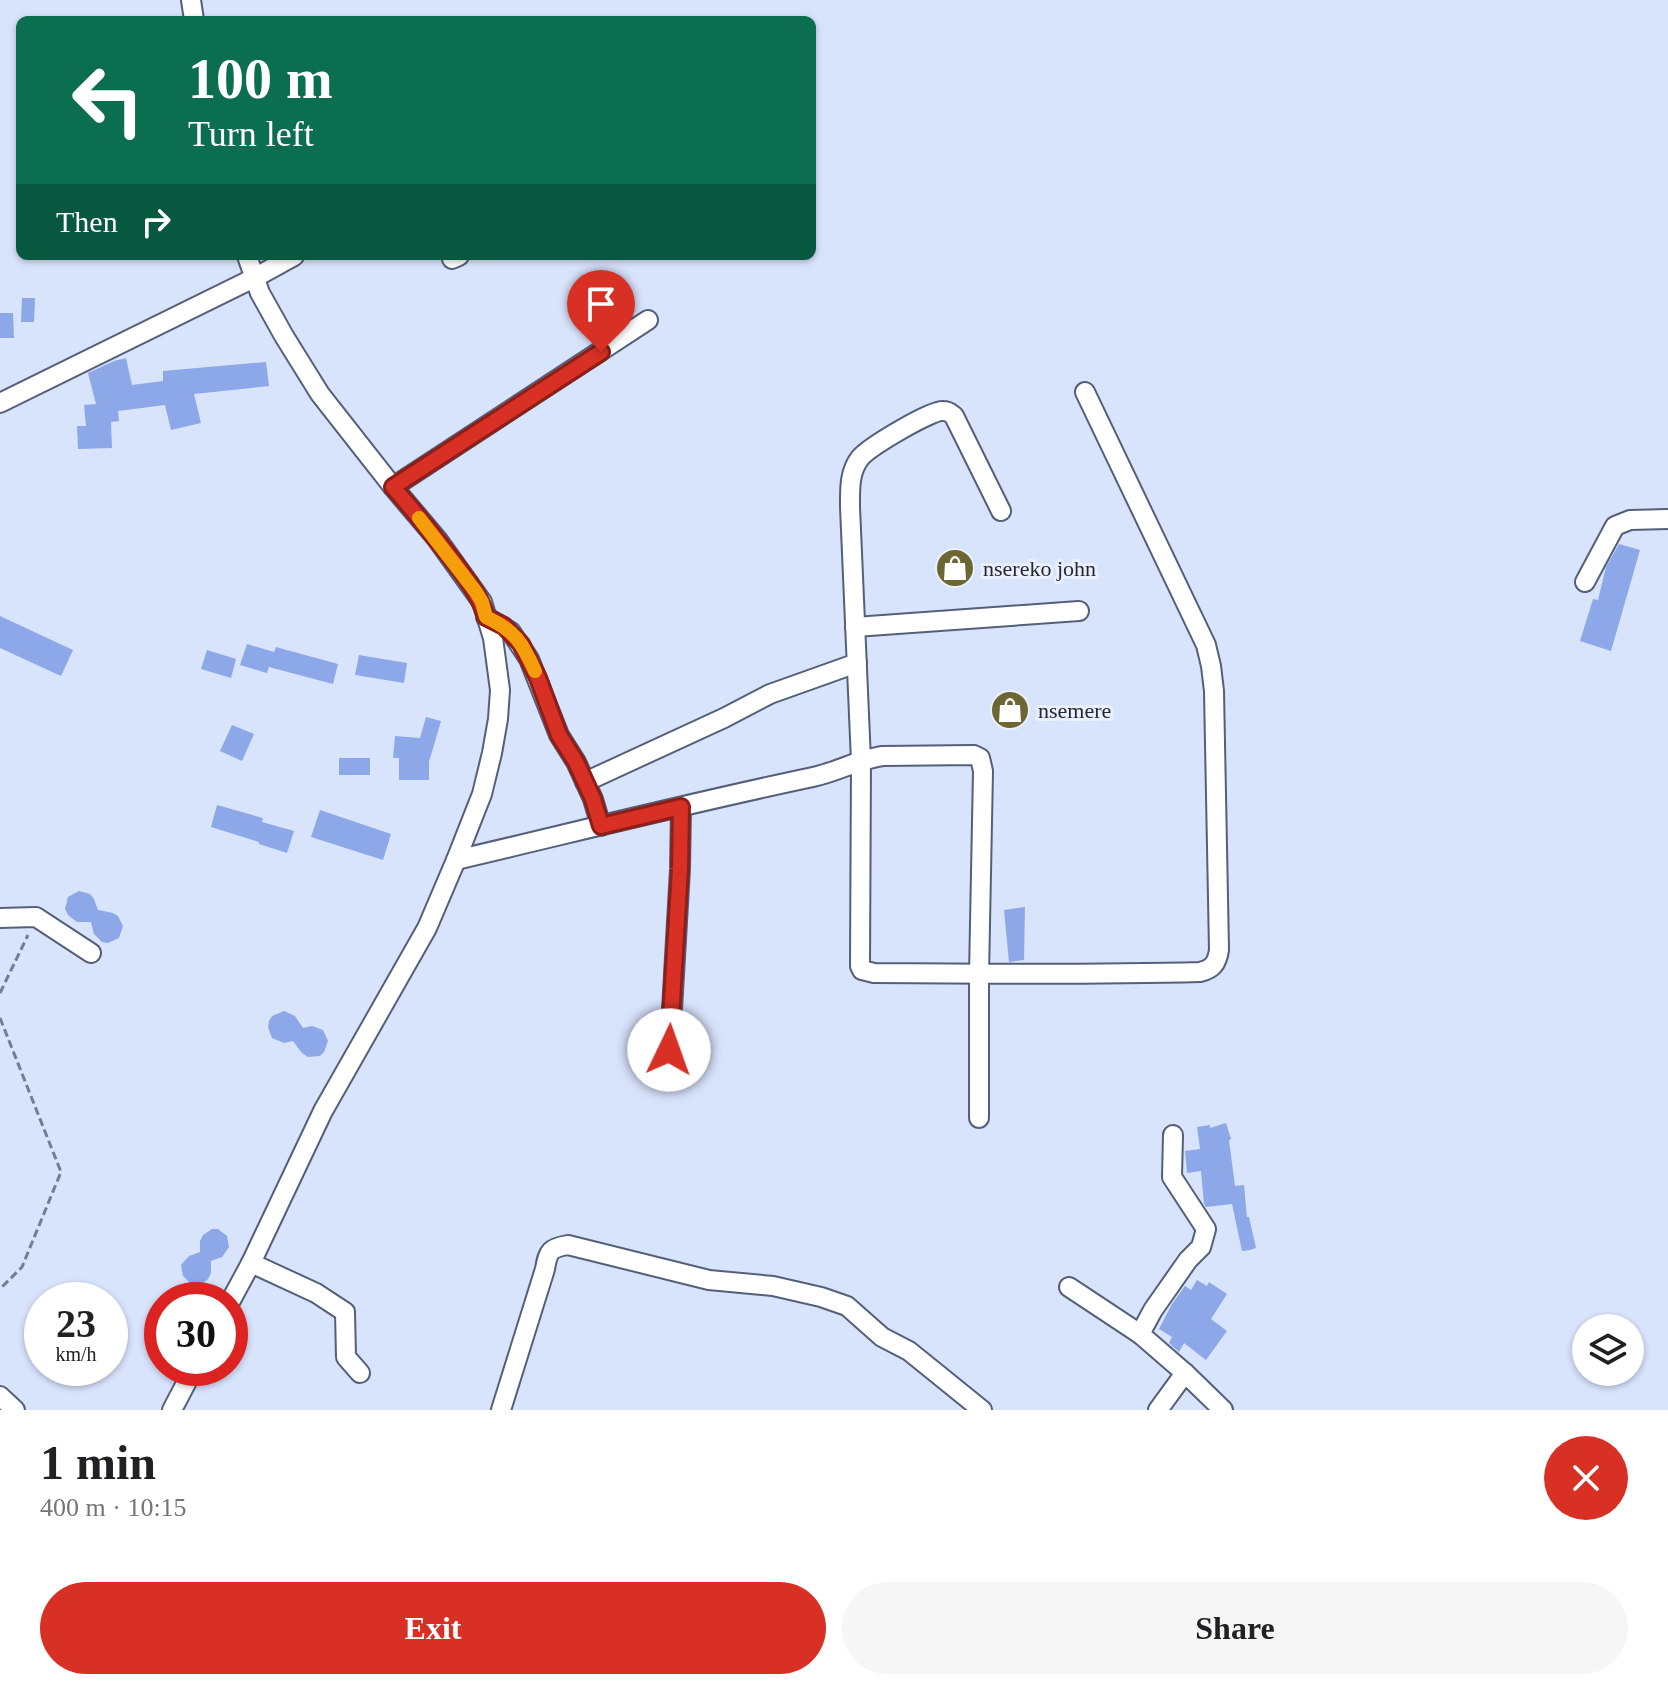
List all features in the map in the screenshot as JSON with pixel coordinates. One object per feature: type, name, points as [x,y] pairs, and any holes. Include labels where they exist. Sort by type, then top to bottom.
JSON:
[{"type":"street","points":[[241,1282],[323,1111],[427,928],[482,794],[498,719],[500,690],[493,638],[482,602],[437,539],[320,394],[260,293],[248,260]]},
{"type":"street","points":[[0,403],[287,260]]},
{"type":"street","points":[[393,487],[648,320]]},
{"type":"street","points":[[1001,511],[954,416],[949,412],[933,413],[874,446],[853,470],[850,487],[861,761],[860,966],[862,970],[874,973],[979,975],[1209,970],[1219,950],[1211,666],[1206,645],[1085,392]]},
{"type":"street","points":[[1585,582],[1615,526],[1630,520],[1668,519]]},
{"type":"street","points":[[855,627],[1079,611]]},
{"type":"street","points":[[486,617],[504,626],[521,644],[538,678],[559,735],[593,799],[601,826]]},
{"type":"street","points":[[585,782],[770,694],[857,663]]},
{"type":"street","points":[[456,860],[825,774],[883,756],[974,755],[980,758],[983,771],[979,1118]]},
{"type":"street","points":[[668,1080],[681,807]]},
{"type":"street","points":[[0,918],[36,917],[91,953]]},
{"type":"street","points":[[1140,1334],[1188,1260],[1201,1247],[1206,1229],[1172,1177],[1173,1135]]},
{"type":"street","points":[[501,1410],[548,1254],[556,1247],[568,1245],[709,1280],[773,1286],[847,1306],[882,1337],[909,1351],[982,1410]]},
{"type":"street","points":[[251,1263],[316,1293],[345,1312],[346,1357],[360,1373]]},
{"type":"street","points":[[1069,1287],[1140,1334],[1223,1410]]},
{"type":"street","points":[[1158,1410],[1185,1373]]},
{"type":"street","points":[[172,1410],[185,1386]]},
{"type":"street","points":[[0,1396],[15,1410]]},
{"type":"path","points":[[0,993],[36,917]]},
{"type":"path","points":[[0,1018],[61,1172],[22,1267],[0,1289]]},
{"type":"building","points":[[22,298],[35,298],[34,322],[21,322]]},
{"type":"building","points":[[0,313],[13,313],[14,338],[0,338]]},
{"type":"building","points":[[126,358],[132,385],[163,381],[163,371],[266,362],[269,386],[194,394],[201,423],[171,430],[165,405],[118,411],[119,421],[111,422],[112,448],[78,449],[77,426],[86,426],[84,405],[96,404],[88,373]]},
{"type":"building","points":[[1619,544],[1640,550],[1611,651],[1580,641],[1593,599],[1598,600],[1606,567]]},
{"type":"building","points":[[0,616],[73,650],[61,676],[0,648]]},
{"type":"building","points":[[247,644],[274,652],[276,647],[338,664],[333,684],[269,667],[267,673],[240,665]]},
{"type":"building","points":[[207,650],[236,659],[231,678],[201,669]]},
{"type":"building","points":[[359,655],[407,663],[404,683],[355,675]]},
{"type":"building","points":[[426,717],[441,721],[429,762],[429,780],[399,780],[399,758],[393,758],[395,736],[420,738]]},
{"type":"building","points":[[232,725],[254,734],[242,761],[220,751]]},
{"type":"building","points":[[339,758],[370,758],[370,775],[339,775]]},
{"type":"building","points":[[217,805],[294,831],[287,853],[211,827]]},
{"type":"building","points":[[320,810],[391,834],[383,860],[311,837]]},
{"type":"building","points":[[79,891],[90,894],[98,910],[118,916],[123,926],[119,938],[102,942],[94,934],[91,922],[77,922],[68,915],[65,909],[68,897]]},
{"type":"building","points":[[1025,907],[1024,960],[1009,962],[1004,910]]},
{"type":"building","points":[[284,1011],[295,1016],[303,1028],[312,1026],[323,1030],[328,1041],[320,1056],[308,1057],[293,1041],[284,1043],[272,1038],[269,1021],[272,1016]]},
{"type":"building","points":[[1226,1123],[1231,1139],[1235,1186],[1244,1185],[1247,1217],[1256,1248],[1250,1250],[1242,1251],[1232,1204],[1206,1207],[1201,1171],[1187,1173],[1185,1151],[1200,1149],[1197,1127],[1210,1125],[1210,1128]]},
{"type":"building","points":[[218,1229],[227,1236],[229,1247],[222,1257],[211,1261],[208,1279],[189,1282],[183,1276],[181,1265],[189,1256],[200,1252],[203,1235]]},
{"type":"building","points":[[1197,1280],[1207,1286],[1209,1282],[1227,1294],[1211,1319],[1227,1331],[1206,1360],[1184,1343],[1179,1352],[1169,1343],[1172,1337],[1159,1329],[1185,1286],[1191,1290]]},
{"type":"slow traffic","points":[[419,518],[476,592],[486,617],[511,632],[535,671]]},
{"type":"place","name":"nsereko john","points":[[955,568]]},
{"type":"place","name":"nsemere","points":[[1010,710]]},
{"type":"route","points":[[601,352],[393,487],[476,592],[486,617],[504,626],[521,644],[538,678],[559,735],[593,799],[601,826],[681,807],[669,1050]]}]
